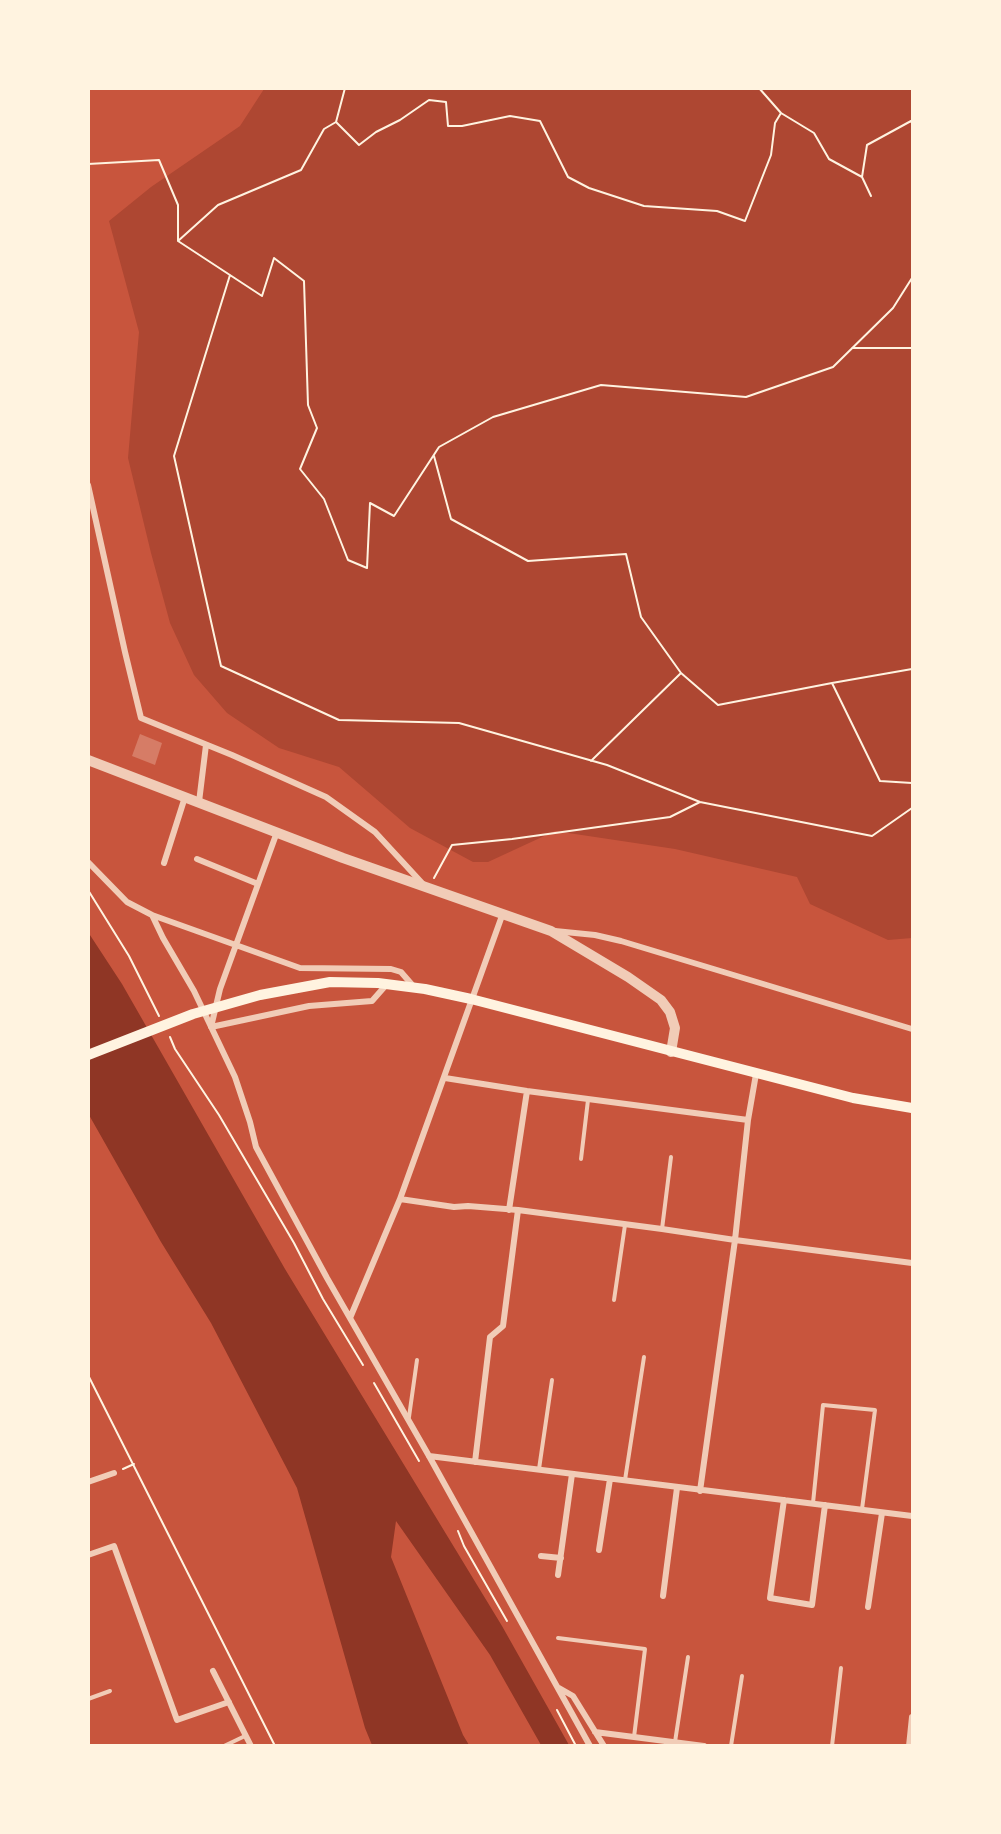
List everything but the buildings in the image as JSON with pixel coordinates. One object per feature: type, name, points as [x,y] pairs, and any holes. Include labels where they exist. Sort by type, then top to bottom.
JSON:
[{"type":"main road","points":[[88,1055],[194,1014],[260,994],[330,982],[387,984],[471,999],[853,1098],[912,1108]]},
{"type":"street","points":[[88,485],[141,718],[326,797],[375,832],[427,887]]},
{"type":"street","points":[[199,802],[206,744]]},
{"type":"street","points":[[88,760],[343,858],[551,931],[628,977],[661,1000],[670,1012],[675,1028],[671,1052]]},
{"type":"street","points":[[164,863],[185,796]]},
{"type":"street","points":[[211,1027],[220,989],[277,832]]},
{"type":"street","points":[[197,859],[258,884]]},
{"type":"street","points":[[88,862],[127,902],[152,915],[300,968],[392,969],[401,972],[414,987]]},
{"type":"street","points":[[350,1318],[400,1199],[503,913]]},
{"type":"street","points":[[152,915],[194,991],[235,1077],[250,1122],[255,1147],[590,1746]]},
{"type":"street","points":[[551,931],[595,935],[621,941],[912,1029]]},
{"type":"street","points":[[211,1027],[309,1006],[372,1001],[387,984]]},
{"type":"street","points":[[700,1491],[735,1240],[748,1120],[756,1074]]},
{"type":"street","points":[[445,1078],[748,1120]]},
{"type":"street","points":[[509,1210],[527,1091]]},
{"type":"street","points":[[400,1199],[454,1207],[518,1210],[912,1263]]},
{"type":"street","points":[[475,1462],[490,1337],[503,1326],[518,1210]]},
{"type":"street","points":[[429,1456],[912,1516]]},
{"type":"street","points":[[88,1482],[114,1473]]},
{"type":"street","points":[[558,1575],[572,1474]]},
{"type":"street","points":[[599,1550],[610,1479]]},
{"type":"street","points":[[663,1596],[677,1488]]},
{"type":"street","points":[[784,1500],[770,1598],[812,1605],[825,1505]]},
{"type":"street","points":[[868,1607],[882,1513]]},
{"type":"street","points":[[88,1555],[114,1546],[177,1720],[229,1702]]},
{"type":"street","points":[[541,1556],[561,1558]]},
{"type":"street","points":[[213,1671],[251,1746]]},
{"type":"street","points":[[559,1688],[573,1696],[604,1746]]},
{"type":"street","points":[[909,1746],[912,1717]]},
{"type":"street","points":[[595,1732],[660,1743],[675,1742],[704,1746]]},
{"type":"lane","points":[[581,1159],[588,1099]]},
{"type":"lane","points":[[662,1229],[672,1157]]},
{"type":"lane","points":[[614,1300],[625,1224]]},
{"type":"lane","points":[[625,1481],[644,1356]]},
{"type":"lane","points":[[408,1421],[417,1360]]},
{"type":"lane","points":[[538,1470],[552,1380]]},
{"type":"lane","points":[[813,1504],[823,1405],[875,1410],[862,1510]]},
{"type":"lane","points":[[558,1638],[645,1650],[634,1737]]},
{"type":"lane","points":[[675,1742],[688,1657]]},
{"type":"lane","points":[[832,1746],[841,1668]]},
{"type":"lane","points":[[731,1746],[742,1676]]},
{"type":"lane","points":[[88,1699],[110,1691]]},
{"type":"lane","points":[[224,1746],[246,1735]]},
{"type":"path","points":[[178,241],[218,205],[301,170],[324,129],[336,122],[345,88]]},
{"type":"path","points":[[759,88],[781,113],[814,133],[829,159],[862,177]]},
{"type":"path","points":[[336,122],[359,145],[429,100],[446,102],[448,126],[462,126],[510,116],[540,121],[568,177],[589,188],[644,206],[717,211],[745,221],[771,155],[775,123],[781,113]]},
{"type":"path","points":[[871,196],[862,177],[867,145],[911,121],[912,123]]},
{"type":"path","points":[[88,164],[159,160],[178,205],[178,241]]},
{"type":"path","points":[[178,241],[262,296],[274,258],[304,281],[308,405],[317,428],[300,469],[324,499],[348,560],[367,568],[370,503],[394,516],[439,447],[493,417],[601,385],[746,397],[833,367],[893,308],[912,278]]},
{"type":"path","points":[[230,275],[174,456],[221,666],[339,720],[459,723],[607,765],[700,802],[872,836],[912,808]]},
{"type":"path","points":[[852,348],[912,348]]},
{"type":"path","points":[[434,455],[451,519],[528,561],[626,554],[641,617],[681,673],[718,705],[912,669]]},
{"type":"path","points":[[591,761],[681,673]]},
{"type":"path","points":[[832,684],[880,781],[912,783]]},
{"type":"path","points":[[427,887],[452,845],[670,817],[700,802]]},
{"type":"path","points":[[88,890],[129,956],[163,1023]]},
{"type":"path","points":[[168,1032],[175,1049],[219,1115],[288,1233],[323,1299],[366,1368]]},
{"type":"path","points":[[88,1375],[274,1746]]},
{"type":"path","points":[[371,1377],[423,1468]]},
{"type":"path","points":[[457,1528],[464,1546],[509,1623]]},
{"type":"path","points":[[556,1709],[576,1746]]},
{"type":"shaded area","points":[[264,89],[912,89],[912,938],[888,940],[810,904],[797,877],[675,849],[555,831],[488,862],[473,862],[410,828],[339,767],[279,748],[227,713],[194,675],[170,623],[128,458],[139,332],[109,221],[151,187],[240,126]]},
{"type":"shaded area","points":[[88,932],[122,984],[285,1269],[502,1626],[569,1745],[541,1745],[490,1655],[396,1521],[391,1557],[469,1745],[372,1745],[365,1728],[297,1488],[211,1323],[161,1242],[89,1115]]}]
